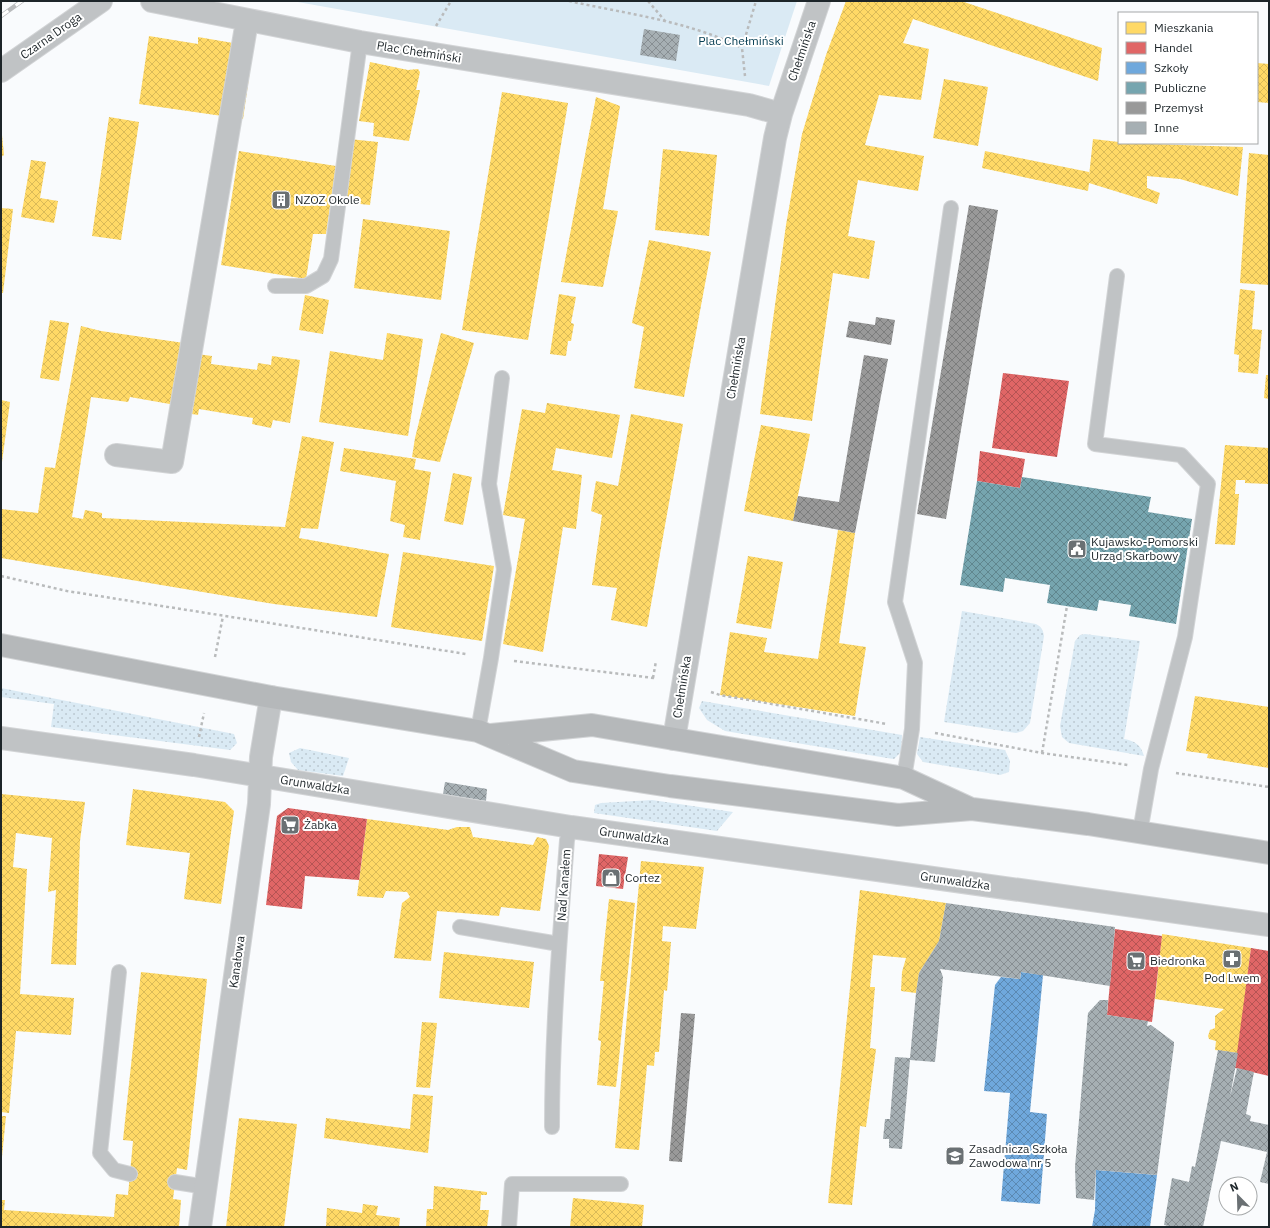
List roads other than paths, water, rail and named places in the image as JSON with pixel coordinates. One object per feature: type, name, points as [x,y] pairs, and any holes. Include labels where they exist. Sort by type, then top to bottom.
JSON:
[{"type":"main road","points":[[1,645],[271,697],[484,733],[573,771],[898,815],[972,809],[1140,832],[1269,853]]},
{"type":"main road","points":[[484,733],[592,725],[904,778],[972,809]]},
{"type":"street","name":"Czarna Droga","points":[[1,71],[101,1]]},
{"type":"street","name":"Plac Chełmiński","points":[[152,1],[247,21],[360,42],[749,105],[780,114]]},
{"type":"street","name":"Chełmińska","points":[[674,739],[780,114],[819,1]]},
{"type":"street","points":[[116,455],[172,462],[247,21]]},
{"type":"street","name":"Kanałowa","points":[[200,1227],[259,804],[260,776],[271,697]]},
{"type":"street","name":"Grunwaldzka","points":[[1,738],[260,776],[571,827],[1269,925]]},
{"type":"lane","points":[[275,286],[306,286],[323,276],[331,259],[360,42]]},
{"type":"lane","points":[[904,778],[912,729],[915,663],[896,602],[951,208]]},
{"type":"lane","points":[[1117,276],[1095,444],[1182,455],[1208,484],[1185,637],[1151,769],[1140,832]]},
{"type":"lane","points":[[484,733],[491,658],[504,569],[489,484],[502,378]]},
{"type":"lane","name":"Nad Kanałem","points":[[559,944],[567,840],[571,827]]},
{"type":"lane","points":[[460,927],[559,944],[552,1082],[552,1126]]},
{"type":"lane","points":[[119,972],[100,1153],[114,1170],[130,1174]]},
{"type":"lane","points":[[175,1182],[206,1187]]},
{"type":"lane","points":[[509,1227],[512,1184],[621,1184]]},
{"type":"railway","points":[[1,16],[22,1]]},
{"type":"place","name":"NZOZ Okole","points":[[281,200]]},
{"type":"place","name":"Kujawsko-Pomorski Urząd Skarbowy","points":[[1077,549]]},
{"type":"place","name":"Żabka","points":[[290,825]]},
{"type":"place","name":"Cortez","points":[[611,878]]},
{"type":"place","name":"Pod Lwem","points":[[1232,959]]},
{"type":"place","name":"Biedronka","points":[[1136,961]]},
{"type":"place","name":"Zasadnicza Szkoła Zawodowa nr 5","points":[[955,1156]]}]
